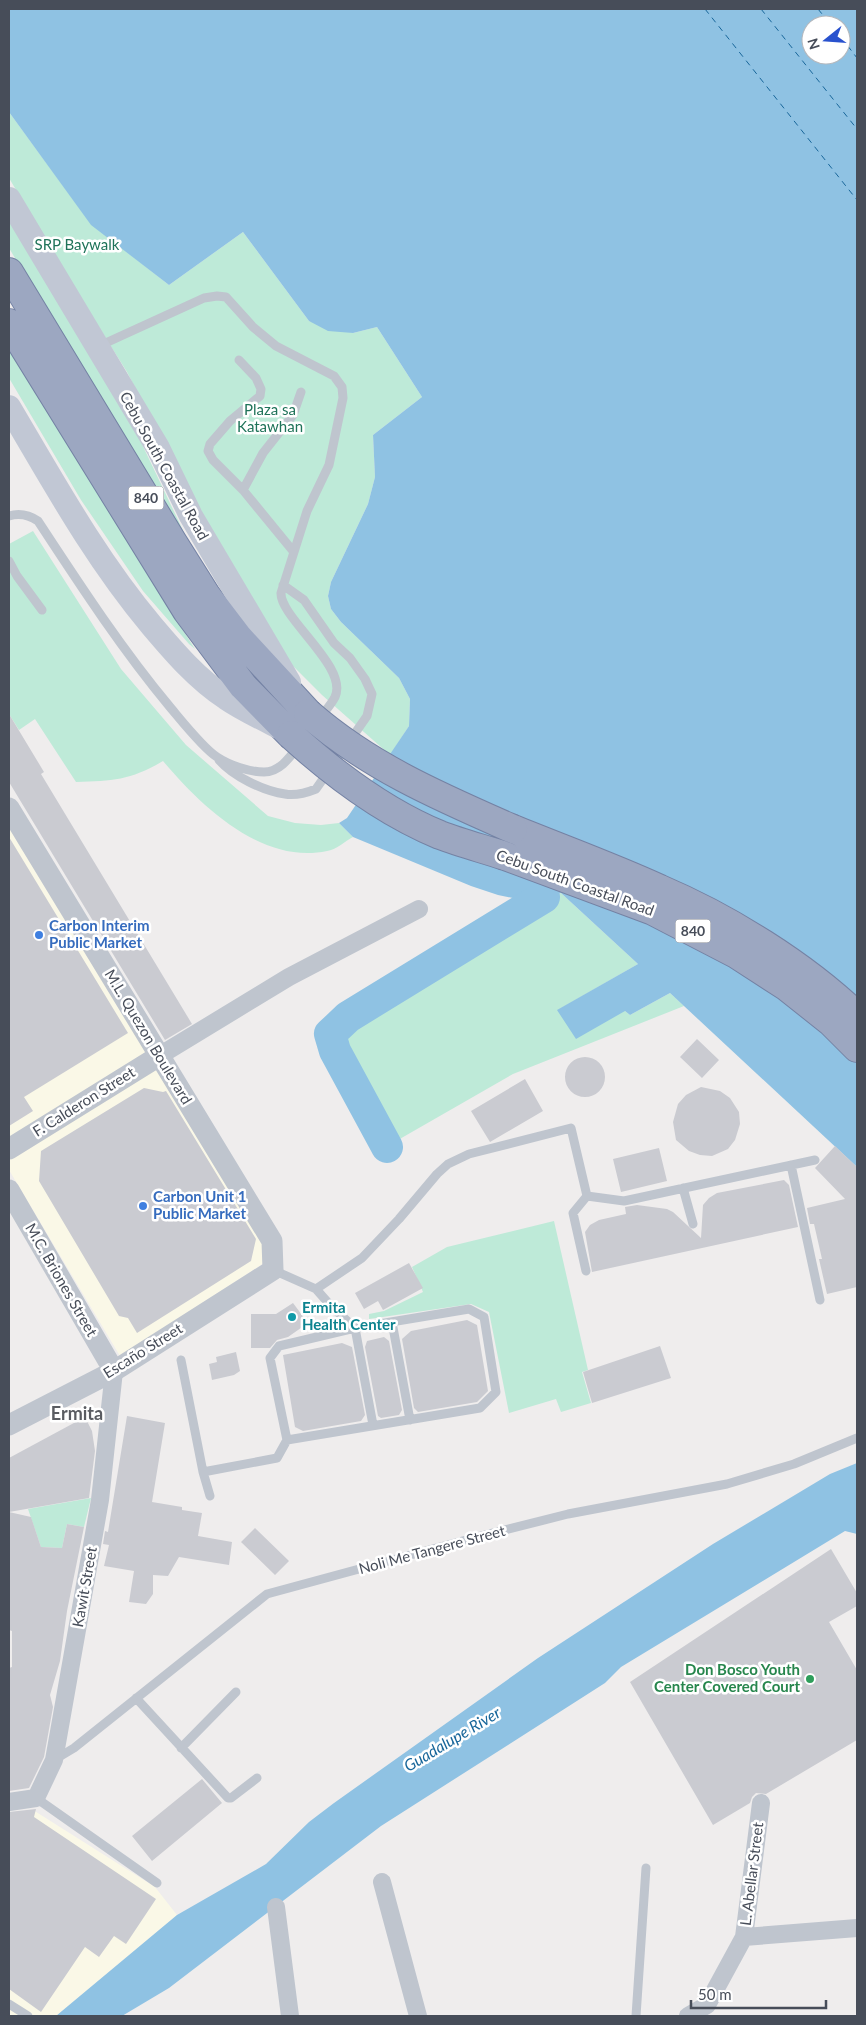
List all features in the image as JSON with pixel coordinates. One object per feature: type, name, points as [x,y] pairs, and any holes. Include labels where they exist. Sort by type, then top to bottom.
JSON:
[{"type":"highway","name":"Cebu South Coastal Road","points":[[9,272],[206,595],[302,724],[352,786],[386,807],[439,834],[505,856],[653,911],[736,954],[794,993],[832,1022],[857,1048]]},
{"type":"highway","name":"Cebu South Coastal Road","points":[[9,323],[187,611],[243,686],[302,724],[408,781],[512,829],[662,889],[751,936],[800,969],[857,1016]]},
{"type":"main road","name":"Cebu South Coastal Road","points":[[9,199],[158,448],[191,516],[302,724]]},
{"type":"main road","name":"Cebu South Coastal Road","points":[[9,407],[92,547],[120,587],[171,648],[200,677],[225,698],[256,716],[302,724]]},
{"type":"street","name":"M.L. Quezon Boulevard","points":[[9,808],[272,1241],[273,1270]]},
{"type":"street","points":[[159,1056],[289,977],[419,909]]},
{"type":"street","name":"F. Calderon Street","points":[[9,1149],[159,1056]]},
{"type":"street","name":"M.C. Briones Street","points":[[9,1190],[114,1371]]},
{"type":"street","name":"Escaño Street","points":[[9,1425],[114,1371],[273,1270]]},
{"type":"street","name":"Kawit Street","points":[[36,1798],[54,1760],[100,1500],[114,1371]]},
{"type":"street","points":[[9,1802],[36,1798]]},
{"type":"street","name":"L. Abellar Street","points":[[690,2016],[708,2005],[744,1938],[762,1803]]},
{"type":"street","points":[[382,1882],[418,2016]]},
{"type":"street","points":[[276,1907],[290,2016]]},
{"type":"street","points":[[744,1938],[857,1928]]},
{"type":"lane","points":[[97,348],[204,298],[217,296],[226,298],[253,327],[276,346],[334,376],[342,387],[343,398],[329,465],[307,511],[282,585],[281,598],[283,604],[312,640],[333,674],[336,688],[335,696],[302,724],[287,761],[278,768],[265,772],[239,767],[216,757]]},
{"type":"lane","points":[[239,360],[256,378],[261,389],[260,396],[230,422],[210,444],[208,451],[213,460],[243,490],[293,551]]},
{"type":"lane","points":[[243,490],[263,453],[293,415],[301,392]]},
{"type":"lane","points":[[9,516],[16,514],[28,516],[38,521],[108,628],[185,724],[232,773],[263,787],[285,794],[304,793],[316,789],[367,716],[372,694],[365,679],[350,658],[334,643],[304,600],[282,585]]},
{"type":"lane","points":[[9,561],[17,576],[42,610]]},
{"type":"lane","points":[[316,1289],[362,1258],[399,1219],[437,1174],[448,1164],[469,1154],[571,1128],[587,1196]]},
{"type":"lane","points":[[587,1196],[624,1202],[815,1160]]},
{"type":"lane","points":[[791,1165],[820,1300]]},
{"type":"lane","points":[[683,1188],[693,1224]]},
{"type":"lane","points":[[586,1271],[573,1213],[587,1196]]},
{"type":"lane","points":[[273,1270],[316,1289],[331,1306],[356,1328],[373,1425]]},
{"type":"lane","points":[[204,1472],[277,1458],[287,1440],[270,1358],[279,1346],[356,1328],[469,1309],[484,1317],[496,1392],[480,1408],[287,1440]]},
{"type":"lane","points":[[392,1322],[410,1420]]},
{"type":"lane","points":[[180,1360],[210,1496]]},
{"type":"lane","name":"Noli Me Tangere Street","points":[[54,1760],[74,1748],[267,1594],[568,1514],[727,1484],[794,1464],[857,1438]]},
{"type":"lane","points":[[181,1748],[236,1692]]},
{"type":"lane","points":[[136,1698],[228,1798],[231,1798],[257,1778]]},
{"type":"lane","points":[[36,1798],[157,1883]]},
{"type":"lane","points":[[636,2016],[646,1868]]},
{"type":"lane","points":[[9,2004],[28,2016]]},
{"type":"shaded area","points":[[9,814],[266,1239],[264,1263],[120,1356],[9,1170]]},
{"type":"shaded area","points":[[33,1810],[155,1887],[177,1915],[56,2016],[9,2016],[9,1849]]},
{"type":"green space","name":"Plaza sa Katawhan","points":[[9,112],[91,224],[169,285],[243,232],[309,321],[353,333],[377,327],[422,397],[373,435],[375,477],[368,504],[331,582],[328,596],[331,609],[341,622],[399,678],[410,699],[409,726],[390,755],[322,695],[291,664],[245,601],[127,372],[9,178]]},
{"type":"green space","points":[[9,216],[140,440],[208,583],[9,248]]},
{"type":"green space","points":[[9,346],[145,571],[195,649],[143,591],[81,500],[9,378]]},
{"type":"green space","points":[[33,531],[121,669],[186,745],[268,816],[295,823],[321,825],[339,823],[353,837],[327,851],[303,853],[279,849],[257,841],[214,813],[163,761],[131,776],[101,781],[76,782],[35,719],[19,730],[9,714],[9,544]]},
{"type":"green space","points":[[561,893],[638,964],[558,1010],[625,1011],[630,1015],[670,993],[684,1006],[513,1074],[391,1144],[336,1033]]},
{"type":"green space","points":[[554,1221],[588,1370],[582,1372],[591,1403],[561,1412],[556,1399],[509,1413],[489,1312],[471,1304],[369,1319],[369,1314],[384,1311],[423,1292],[412,1267],[447,1247]]},
{"type":"green space","points":[[91,1498],[84,1527],[67,1524],[62,1548],[41,1547],[28,1509]]},
{"type":"water","points":[[9,9],[857,9],[857,1167],[670,993],[630,1015],[625,1011],[576,1039],[557,1010],[638,964],[561,893],[544,897],[513,898],[498,895],[471,886],[353,837],[339,823],[347,818],[409,726],[410,699],[399,678],[341,622],[331,609],[328,596],[331,582],[368,504],[375,477],[373,435],[422,397],[377,327],[353,333],[328,331],[309,321],[243,232],[169,285],[91,225],[9,112]]},
{"type":"water","name":"Guadalupe River","points":[[857,1463],[857,1534],[845,1531],[621,1667],[605,1683],[381,1826],[169,1988],[122,2016],[56,2016],[177,1915],[266,1864],[309,1822],[334,1803],[538,1658],[713,1544],[830,1474]]},
{"type":"building","points":[[9,714],[44,772],[41,774],[192,1024],[165,1040],[9,782]]},
{"type":"building","name":"Carbon Interim Public Market","points":[[9,837],[128,1033],[24,1097],[33,1111],[9,1126]]},
{"type":"building","points":[[697,1039],[719,1060],[702,1078],[680,1057]]},
{"type":"building","points":[[585,1057],[596,1060],[602,1066],[605,1077],[602,1088],[596,1094],[585,1097],[574,1094],[568,1088],[565,1077],[568,1066],[574,1060]]},
{"type":"building","points":[[525,1079],[543,1111],[490,1142],[471,1111]]},
{"type":"building","points":[[701,1087],[720,1091],[730,1098],[739,1112],[740,1124],[735,1140],[728,1149],[712,1156],[700,1155],[689,1151],[676,1140],[673,1122],[678,1104],[686,1095]]},
{"type":"building","name":"Carbon Unit 1 Public Market","points":[[144,1088],[166,1091],[256,1239],[251,1261],[137,1333],[128,1318],[119,1316],[39,1181],[41,1151]]},
{"type":"building","points":[[835,1146],[857,1167],[857,1287],[827,1294],[814,1224],[810,1224],[807,1208],[845,1199],[815,1168]]},
{"type":"building","points":[[659,1148],[667,1181],[621,1192],[613,1159]]},
{"type":"building","points":[[784,1180],[789,1185],[798,1227],[592,1272],[585,1232],[590,1225],[599,1220],[626,1214],[625,1207],[637,1205],[667,1209],[673,1212],[701,1238],[703,1205],[709,1198],[717,1193]]},
{"type":"building","points":[[409,1263],[423,1288],[383,1310],[378,1301],[364,1309],[355,1293]]},
{"type":"building","points":[[293,1303],[308,1323],[288,1337],[277,1340],[270,1348],[251,1348],[251,1314],[276,1314]]},
{"type":"building","points":[[467,1320],[477,1325],[488,1391],[477,1402],[418,1412],[414,1408],[402,1339],[411,1331]]},
{"type":"building","points":[[384,1337],[389,1341],[402,1410],[399,1415],[381,1418],[378,1416],[365,1347],[367,1341]]},
{"type":"building","points":[[342,1343],[352,1347],[365,1415],[361,1421],[303,1431],[295,1427],[283,1355]]},
{"type":"building","points":[[660,1346],[671,1378],[592,1403],[583,1372]]},
{"type":"building","points":[[236,1352],[240,1371],[234,1375],[212,1380],[209,1364],[217,1362],[216,1357]]},
{"type":"building","points":[[127,1416],[165,1423],[152,1502],[182,1507],[182,1510],[202,1513],[198,1536],[232,1542],[229,1565],[179,1557],[168,1576],[153,1575],[153,1594],[146,1604],[129,1602],[134,1571],[104,1566],[109,1545],[103,1544],[105,1531],[108,1532]]},
{"type":"building","points":[[85,1417],[92,1431],[95,1451],[89,1498],[9,1512],[9,1458]]},
{"type":"building","points":[[9,1512],[31,1517],[41,1547],[62,1548],[67,1524],[84,1527],[67,1611],[60,1661],[50,1695],[53,1707],[44,1757],[29,1788],[9,1791],[9,1668],[12,1667],[12,1631],[9,1630]]},
{"type":"building","points":[[255,1528],[289,1561],[275,1575],[241,1542]]},
{"type":"building","points":[[831,1549],[857,1593],[857,1606],[829,1622],[857,1670],[857,1740],[766,1794],[756,1793],[750,1803],[713,1825],[630,1682]]},
{"type":"building","points":[[202,1779],[222,1803],[152,1861],[132,1836]]},
{"type":"building","points":[[36,1809],[34,1817],[156,1899],[126,1944],[114,1936],[99,1957],[85,1947],[41,2012],[9,1989],[9,1812]]},
{"type":"waterway","points":[[387,1147],[335,1051],[330,1034],[348,1017],[544,897]]},
{"type":"ferry route","points":[[705,9],[857,200]]},
{"type":"ferry route","points":[[761,9],[857,129]]},
{"type":"ferry route","points":[[818,9],[823,15]]},
{"type":"ferry route","points":[[851,50],[857,58]]},
{"type":"place","name":"Carbon Interim Public Market","points":[[39,935]]},
{"type":"place","name":"Carbon Unit 1 Public Market","points":[[143,1206]]},
{"type":"place","name":"Ermita Health Center","points":[[292,1317]]},
{"type":"place","name":"Don Bosco Youth Center Covered Court","points":[[810,1679]]},
{"type":"district","name":"Ermita","points":[[77,1414]]},
{"type":"park label","name":"SRP Baywalk","points":[[77,245]]}]
